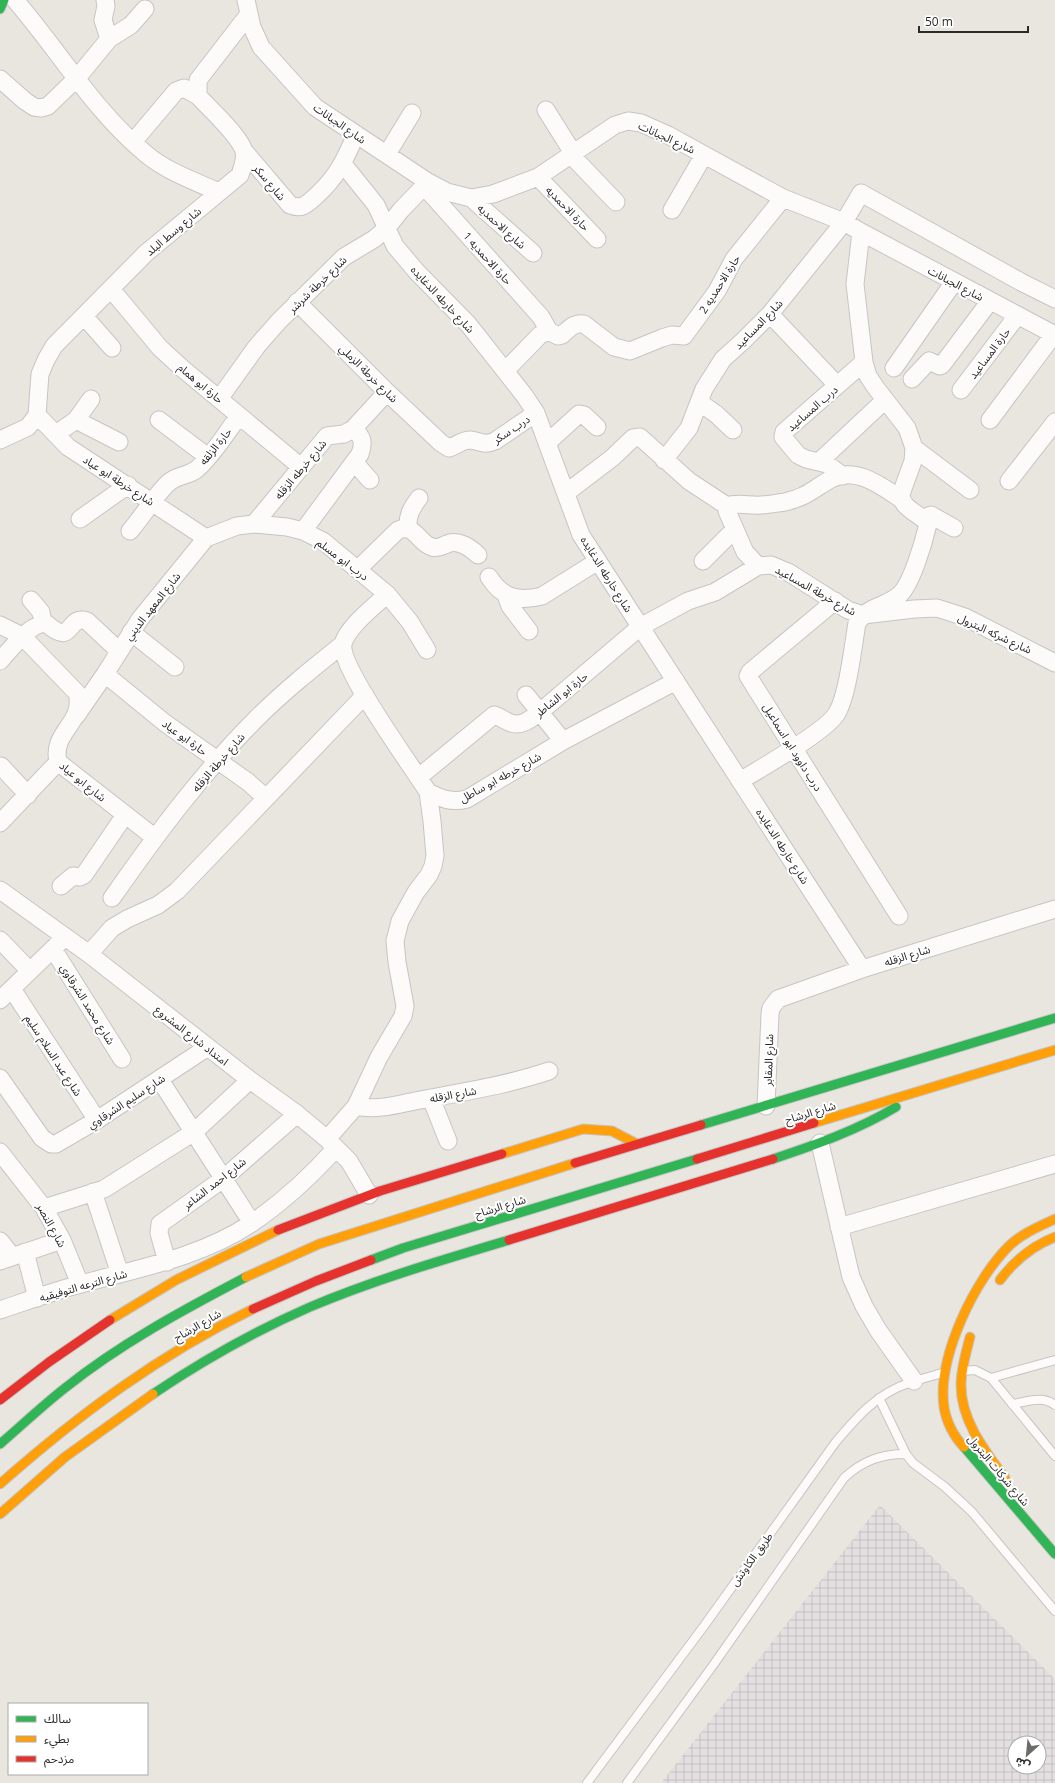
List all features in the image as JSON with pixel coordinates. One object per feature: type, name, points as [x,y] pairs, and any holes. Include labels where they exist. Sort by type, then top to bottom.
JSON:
[{"type":"street","points":[[0,9],[4,0]]},
{"type":"street","points":[[15,0],[97,104],[146,155],[170,170],[219,192]]},
{"type":"street","points":[[105,0],[106,6],[103,20],[109,38]]},
{"type":"street","points":[[198,96],[198,80],[247,7]]},
{"type":"street","name":"شارع الجبانات","points":[[247,7],[252,27],[261,47],[315,107],[387,154],[426,184],[447,192],[471,198],[493,194],[538,177],[615,125],[628,121],[641,123],[783,198],[844,222],[1055,335]]},
{"type":"street","points":[[0,79],[25,101],[41,108],[48,106],[77,78],[109,38],[131,25],[145,9]]},
{"type":"street","points":[[133,142],[176,91],[184,88],[198,96],[239,141],[245,152]]},
{"type":"street","points":[[546,110],[572,154],[616,202]]},
{"type":"street","points":[[387,154],[412,113]]},
{"type":"street","name":"شارع سكر","points":[[245,152],[290,205],[296,208],[303,207],[325,188],[343,164],[356,134]]},
{"type":"street","name":"شارع وسط البلد","points":[[37,415],[40,374],[54,346],[146,253],[240,175],[245,152]]},
{"type":"street","points":[[672,210],[704,155]]},
{"type":"street","name":"شارع خارطه الدغايده","points":[[343,164],[376,205],[395,246],[405,259],[468,324],[505,370],[536,413],[581,535],[862,969]]},
{"type":"street","name":"حارة الاحمديه","points":[[538,177],[597,239]]},
{"type":"street","name":"شارع خرطة شرشر","points":[[219,399],[258,346],[297,302],[344,257],[374,239],[386,229],[400,210],[426,184]]},
{"type":"street","name":"حارة الاحمديه 1","points":[[426,184],[541,317],[549,331]]},
{"type":"street","name":"شارع المساعيد","points":[[664,460],[689,428],[712,374],[723,359],[770,314],[844,222],[861,193],[1021,282],[1055,299]]},
{"type":"street","name":"شارع الاحمديه","points":[[471,198],[533,253]]},
{"type":"street","name":"حارة الاحمديه 2","points":[[549,331],[558,336],[562,335],[574,324],[584,324],[614,347],[630,351],[662,338],[684,336],[717,291],[734,259],[783,198]]},
{"type":"street","points":[[740,781],[825,725],[837,713],[845,687],[857,623],[863,615],[872,608],[899,596],[906,585],[928,524],[924,518],[902,504],[901,494],[913,461],[914,448],[907,428],[868,376],[864,362],[856,284],[861,232]]},
{"type":"street","points":[[894,368],[954,282]]},
{"type":"street","name":"حارة ابو همام","points":[[111,289],[160,348],[301,467]]},
{"type":"street","points":[[912,379],[929,361],[937,373],[990,301]]},
{"type":"street","name":"شارع خرطة الزملي","points":[[297,302],[387,392],[441,443]]},
{"type":"street","points":[[770,314],[838,385]]},
{"type":"street","points":[[84,316],[112,348]]},
{"type":"street","name":"حارة المساعيد","points":[[961,390],[1017,316]]},
{"type":"street","points":[[505,370],[534,340],[549,331]]},
{"type":"street","points":[[990,420],[1055,335]]},
{"type":"street","name":"درب المساعيد","points":[[843,476],[827,464],[798,455],[783,437],[784,432],[864,362]]},
{"type":"street","name":"شارع خرطه الزقله","points":[[254,524],[327,436],[344,434],[353,429],[387,392]]},
{"type":"street","points":[[56,434],[76,420],[91,399]]},
{"type":"street","points":[[820,461],[885,400]]},
{"type":"street","points":[[699,402],[716,414],[733,430]]},
{"type":"street","name":"درب سكر","points":[[441,443],[449,448],[464,441],[472,440],[488,444],[495,441],[536,413]]},
{"type":"street","points":[[547,443],[579,414],[584,416],[597,427]]},
{"type":"street","points":[[0,440],[28,426],[37,415]]},
{"type":"street","name":"شارع خرطة ابو عياد","points":[[37,415],[68,447],[128,485],[206,538]]},
{"type":"street","name":"حارة الزلقه","points":[[130,532],[166,485],[173,479],[196,470],[208,457],[239,416]]},
{"type":"street","points":[[76,420],[119,442]]},
{"type":"street","points":[[159,420],[208,457]]},
{"type":"street","points":[[1009,481],[1055,422]]},
{"type":"street","points":[[303,532],[354,462],[363,447],[359,433],[353,429]]},
{"type":"street","points":[[566,493],[612,458],[636,437],[644,440],[664,460],[689,481],[727,506]]},
{"type":"street","points":[[914,448],[970,490]]},
{"type":"street","points":[[354,462],[370,480]]},
{"type":"street","points":[[727,506],[732,504],[762,506],[800,499],[832,478],[858,475],[873,481],[901,499]]},
{"type":"street","points":[[80,519],[128,485]]},
{"type":"street","points":[[408,529],[407,519],[419,498]]},
{"type":"street","points":[[640,627],[688,601],[715,592],[758,566],[745,552],[727,511],[727,506]]},
{"type":"street","points":[[924,518],[931,515],[954,528]]},
{"type":"street","name":"درب ابو مسلم","points":[[206,538],[221,531],[254,524],[281,526],[303,532],[323,541],[387,594],[410,622],[426,650]]},
{"type":"street","points":[[358,569],[398,530],[408,529],[415,532],[428,546],[434,548],[455,543],[463,545],[478,555]]},
{"type":"street","points":[[703,562],[735,529]]},
{"type":"street","name":"شارع المعهد الديني","points":[[76,716],[140,619],[206,538]]},
{"type":"street","points":[[489,577],[496,588],[506,595],[527,599],[542,596],[598,561]]},
{"type":"street","name":"شارع خرطة المساعيد","points":[[758,566],[771,565],[788,572],[848,610],[863,615]]},
{"type":"street","points":[[387,594],[360,620],[343,644],[345,659],[365,695],[428,792]]},
{"type":"street","points":[[506,595],[510,606],[529,631]]},
{"type":"street","points":[[31,600],[41,612],[43,623],[62,634],[66,633],[77,620],[82,619],[87,621],[119,651]]},
{"type":"street","name":"درب داوود ابو اسماعيل","points":[[835,601],[750,672],[748,676],[898,916]]},
{"type":"street","name":"شارع شركه البترول","points":[[863,615],[937,608],[965,618],[1055,663]]},
{"type":"street","points":[[0,661],[22,636],[43,623]]},
{"type":"street","points":[[0,625],[22,636],[77,693],[79,702],[76,716]]},
{"type":"street","name":"حارة ابو الشاطر","points":[[418,777],[494,715],[504,718],[512,723],[521,724],[540,712],[640,627]]},
{"type":"street","points":[[131,632],[175,668]]},
{"type":"street","name":"شارع خرطة الزقله","points":[[112,898],[154,837],[217,760],[257,718],[305,674],[343,644]]},
{"type":"street","name":"حارة ابو عياد","points":[[105,674],[165,723],[248,782],[266,798]]},
{"type":"street","name":"شارع خرطه ابو ساطل","points":[[428,792],[441,799],[455,802],[467,799],[563,741],[676,682]]},
{"type":"street","points":[[89,954],[112,928],[127,919],[158,905],[177,891],[365,695]]},
{"type":"street","points":[[526,695],[563,741]]},
{"type":"street","name":"شارع ابو عياد","points":[[76,716],[64,731],[57,746],[58,762],[154,837]]},
{"type":"street","points":[[0,824],[58,762]]},
{"type":"street","points":[[1,766],[28,795]]},
{"type":"street","name":"شارع الترعه التوفيقيه","points":[[0,1310],[80,1284],[167,1262],[215,1243],[252,1223],[298,1188],[332,1143],[356,1106],[379,1057],[403,1016],[405,1006],[397,962],[395,941],[400,921],[416,892],[429,875],[433,866],[434,856],[432,821],[428,792]]},
{"type":"street","points":[[61,886],[73,876],[80,877],[84,875],[125,815]]},
{"type":"street","name":"امتداد شارع المشروع","points":[[1,892],[89,954],[208,1048],[297,1114],[332,1143],[349,1161],[368,1195]]},
{"type":"street","name":"شارع الزقله","points":[[770,1014],[771,1008],[778,999],[862,969],[1055,909]]},
{"type":"street","points":[[6,994],[65,937]]},
{"type":"street","points":[[0,940],[30,971]]},
{"type":"street","name":"شارع محمد الشرقاوي","points":[[53,949],[122,1059]]},
{"type":"street","name":"شارع عبد السلام سليم","points":[[6,994],[97,1120]]},
{"type":"street","name":"شارع المقابر","points":[[766,1106],[770,1014]]},
{"type":"street","name":"شارع الرشاح","points":[[0,1444],[65,1388],[128,1344],[192,1305],[262,1270],[319,1244],[359,1230],[637,1144],[1055,1018]]},
{"type":"street","name":"شارع سليم الشرقاوي","points":[[0,1078],[42,1138],[51,1144],[56,1144],[97,1120],[208,1048]]},
{"type":"street","name":"شارع الرشاح","points":[[0,1484],[34,1453],[103,1398],[164,1358],[230,1319],[335,1272],[403,1248],[1055,1050]]},
{"type":"street","name":"شارع الزقله","points":[[356,1106],[372,1108],[514,1083],[549,1071]]},
{"type":"street","points":[[160,1080],[252,1223]]},
{"type":"street","points":[[44,1208],[104,1189],[194,1132],[250,1080]]},
{"type":"street","points":[[0,1514],[84,1442],[131,1408],[180,1375],[237,1342],[287,1318],[345,1292],[820,1143],[844,1134],[884,1115],[915,1092]]},
{"type":"street","points":[[431,1098],[448,1141]]},
{"type":"street","name":"شارع احمد الشاعر","points":[[167,1262],[159,1233],[160,1224],[223,1179],[297,1114]]},
{"type":"street","points":[[0,1400],[72,1345],[151,1294],[224,1254],[313,1215],[368,1195],[583,1130],[595,1128],[618,1132],[637,1144]]},
{"type":"street","points":[[820,1143],[851,1277],[864,1306],[891,1349],[914,1381]]},
{"type":"street","name":"شارع النصر","points":[[0,1152],[44,1208],[62,1240],[80,1284]]},
{"type":"street","points":[[839,1227],[1055,1164]]},
{"type":"street","points":[[93,1192],[120,1274]]},
{"type":"street","name":"شارع شركات البترول","points":[[1055,1219],[1010,1245],[984,1278],[963,1318],[946,1372],[944,1405],[948,1423],[959,1442],[1055,1554]]},
{"type":"street","points":[[996,1286],[1006,1270],[1025,1253],[1055,1237]]},
{"type":"street","points":[[12,1256],[62,1240]]},
{"type":"street","points":[[0,1241],[12,1256],[37,1298]]},
{"type":"street","name":"شارع شركات البترول","points":[[974,1326],[962,1371],[961,1387],[963,1403],[972,1430],[991,1459],[1011,1484]]},
{"type":"street","points":[[946,1372],[962,1371]]},
{"type":"lane","points":[[991,1378],[1055,1360]]},
{"type":"lane","points":[[962,1371],[975,1370],[991,1378],[1055,1456]]},
{"type":"lane","name":"طريق الكاوتش","points":[[587,1783],[704,1626],[834,1443],[855,1419],[879,1398],[914,1381],[946,1372]]},
{"type":"lane","points":[[879,1398],[906,1454],[921,1470],[945,1487],[972,1512],[1055,1611]]},
{"type":"lane","points":[[1012,1404],[1039,1399],[1045,1400],[1055,1406]]},
{"type":"lane","points":[[627,1783],[714,1664],[844,1478],[853,1470],[872,1459],[895,1454],[906,1454]]},
{"type":"shaded area","points":[[880,1505],[1055,1679],[1055,1783],[661,1783]]},
{"type":"traffic: fast","points":[[0,9],[4,0]]},
{"type":"traffic: fast","points":[[701,1125],[1055,1018]]},
{"type":"traffic: fast","points":[[773,1159],[851,1130],[896,1107]]},
{"type":"traffic: fast","points":[[371,1260],[403,1248],[697,1159]]},
{"type":"traffic: fast","points":[[153,1394],[229,1347],[310,1307],[383,1279],[509,1240]]},
{"type":"traffic: fast","points":[[0,1444],[56,1395],[86,1372],[130,1342],[152,1328],[246,1277]]},
{"type":"traffic: fast","points":[[964,1447],[1055,1554]]},
{"type":"traffic: slow","points":[[814,1123],[1055,1050]]},
{"type":"traffic: slow","points":[[502,1154],[583,1129],[612,1131],[637,1144]]},
{"type":"traffic: slow","points":[[246,1277],[319,1244],[575,1163]]},
{"type":"traffic: slow","points":[[964,1447],[954,1434],[947,1418],[944,1407],[943,1387],[946,1365],[961,1320],[984,1278],[1010,1245],[1026,1233],[1055,1219]]},
{"type":"traffic: slow","points":[[110,1320],[176,1280],[278,1230]]},
{"type":"traffic: slow","points":[[1000,1280],[1024,1254],[1055,1237]]},
{"type":"traffic: slow","points":[[0,1484],[59,1434],[120,1388],[185,1346],[253,1309]]},
{"type":"traffic: slow","points":[[970,1337],[961,1379],[962,1398],[965,1411],[982,1446],[1005,1478]]},
{"type":"traffic: slow","points":[[0,1514],[65,1457],[153,1394]]},
{"type":"traffic: jam","points":[[697,1159],[814,1123]]},
{"type":"traffic: jam","points":[[575,1163],[701,1125]]},
{"type":"traffic: jam","points":[[278,1230],[380,1191],[502,1154]]},
{"type":"traffic: jam","points":[[509,1240],[773,1159]]},
{"type":"traffic: jam","points":[[253,1309],[316,1281],[371,1260]]},
{"type":"traffic: jam","points":[[0,1400],[49,1362],[110,1320]]}]
